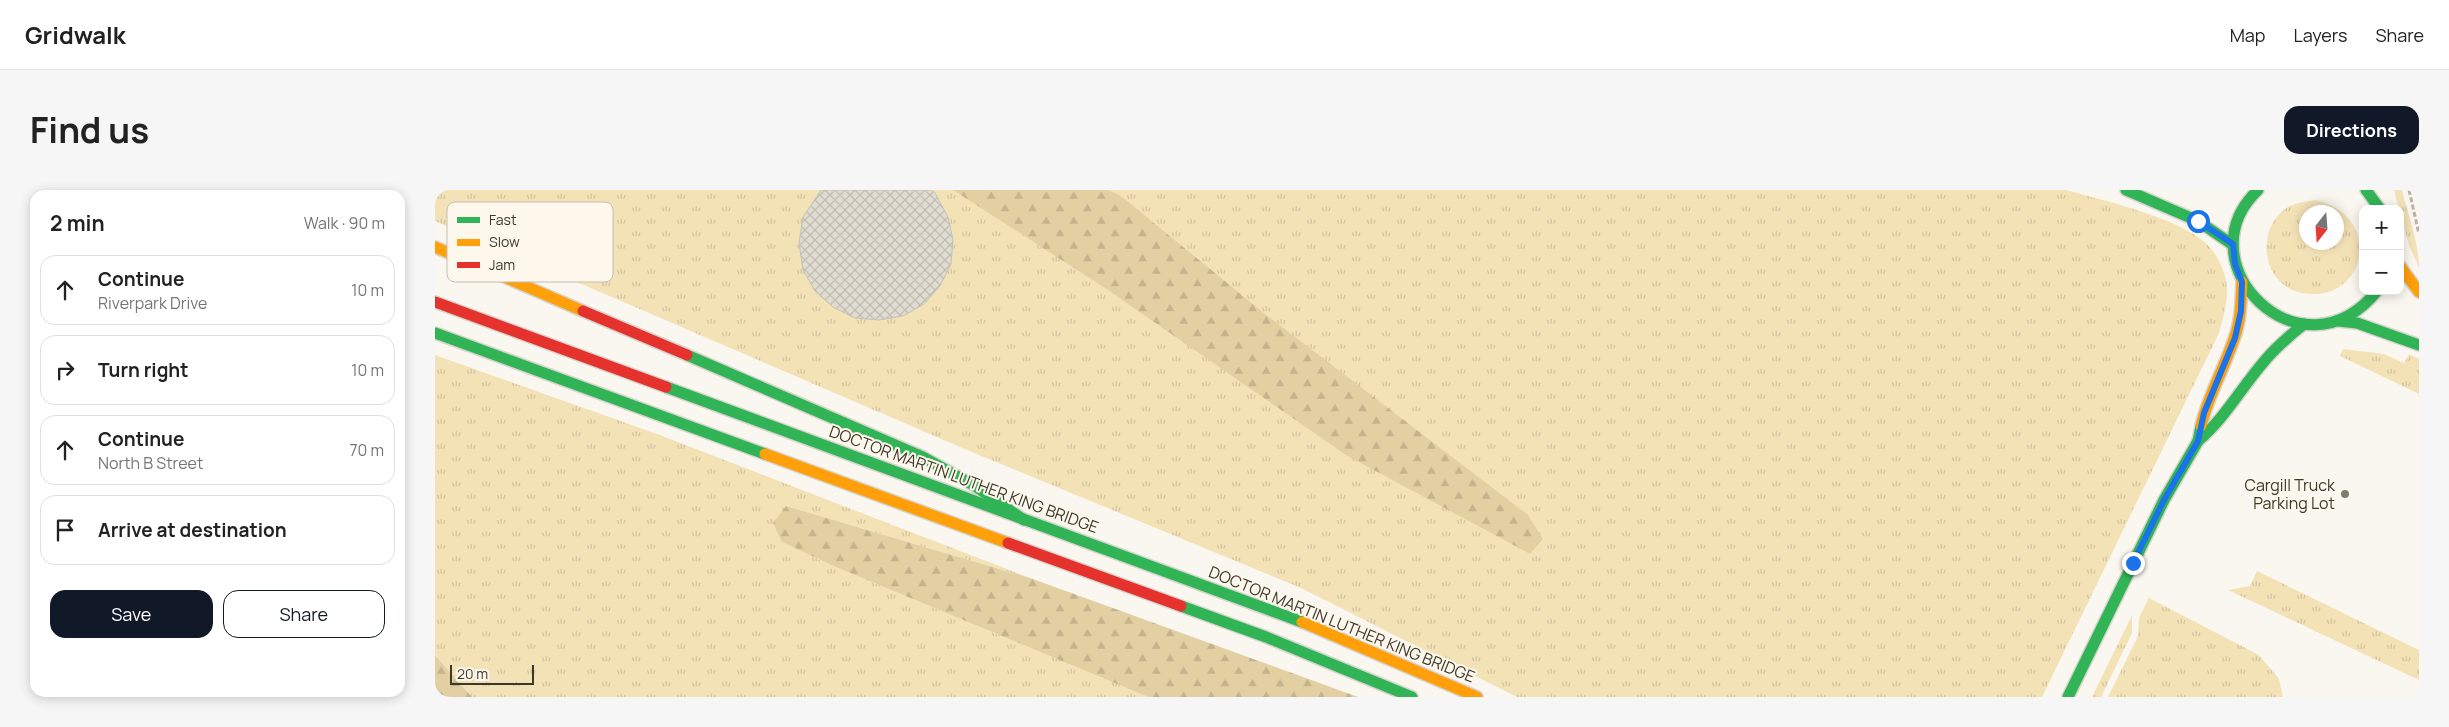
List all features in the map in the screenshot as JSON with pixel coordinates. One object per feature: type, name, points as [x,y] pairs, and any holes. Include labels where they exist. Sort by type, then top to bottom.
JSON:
[{"type":"main road","points":[[2126,190],[2198,221],[2233,244]]},
{"type":"main road","points":[[2258,190],[2243,208],[2233,244],[2235,264],[2242,282],[2257,302],[2267,311],[2278,317],[2304,324],[2322,324],[2338,321],[2357,322],[2419,345]]},
{"type":"main road","points":[[2366,190],[2377,205]]},
{"type":"main road","points":[[435,247],[447,252]]},
{"type":"main road","points":[[2404,271],[2419,292]]},
{"type":"main road","points":[[516,282],[923,457],[975,486],[1024,520]]},
{"type":"main road","points":[[2068,697],[2164,500],[2198,441],[2204,413],[2235,338],[2241,311],[2242,282]]},
{"type":"main road","points":[[2338,321],[2361,308],[2373,295]]},
{"type":"main road","name":"DOCTOR MARTIN LUTHER KING BRIDGE","points":[[435,302],[1273,610],[1429,674],[1477,697]]},
{"type":"main road","points":[[2198,441],[2217,425],[2262,364],[2281,343],[2304,324]]},
{"type":"main road","points":[[435,333],[1257,634],[1412,697]]},
{"type":"path","points":[[2409,190],[2419,234]]},
{"type":"green space","points":[[435,190],[2066,190],[2144,212],[2185,229],[2201,239],[2216,255],[2221,264],[2226,280],[2227,296],[2219,333],[2042,697],[1517,697],[1301,588],[967,450],[577,282],[613,282],[613,202],[447,202],[447,226],[435,221]]},
{"type":"green space","points":[[953,190],[1109,190],[1121,196],[1265,314],[1528,515],[1543,539],[1530,554],[1346,455],[1105,288]]},
{"type":"green space","points":[[2394,190],[2402,190],[2415,239],[2419,268],[2409,245],[2404,227],[2404,205],[2398,205]]},
{"type":"green space","points":[[2315,200],[2327,205],[2299,205],[2299,250],[2344,250],[2344,216],[2352,223],[2359,240],[2359,257],[2353,273],[2341,286],[2324,293],[2294,291],[2279,281],[2267,258],[2267,240],[2273,223],[2285,209],[2299,203]]},
{"type":"green space","points":[[2343,349],[2384,354],[2404,363],[2409,354],[2419,359],[2419,394],[2340,356]]},
{"type":"green space","points":[[435,355],[657,434],[1030,578],[786,506],[782,542],[831,565],[1148,697],[472,697],[435,655]]},
{"type":"green space","points":[[786,506],[1030,578],[1358,697],[1148,697],[831,565],[782,542],[773,523]]},
{"type":"green space","points":[[2257,571],[2419,650],[2419,680],[2228,590],[2250,586]]},
{"type":"green space","points":[[2149,598],[2259,655],[2279,679],[2283,697],[2108,697],[2138,636],[2139,617]]},
{"type":"green space","points":[[2132,615],[2132,633],[2101,697],[2092,697]]},
{"type":"green space","points":[[435,655],[472,697],[435,697]]},
{"type":"building","points":[[821,190],[931,190],[935,193],[948,217],[953,240],[951,264],[940,286],[924,304],[903,316],[879,320],[855,318],[833,307],[815,291],[803,270],[799,243],[803,217]]},
{"type":"traffic: fast","points":[[2126,190],[2198,221],[2233,245]]},
{"type":"traffic: fast","points":[[2258,190],[2238,219],[2233,250],[2242,279],[2260,303],[2286,319],[2316,325],[2347,316],[2372,295]]},
{"type":"traffic: fast","points":[[2366,190],[2377,205]]},
{"type":"traffic: fast","points":[[2338,321],[2357,323],[2419,345]]},
{"type":"traffic: fast","points":[[2198,441],[2224,414],[2267,358],[2304,324]]},
{"type":"traffic: fast","points":[[435,333],[765,454]]},
{"type":"traffic: fast","points":[[687,355],[923,457],[975,486],[1024,520]]},
{"type":"traffic: fast","points":[[666,387],[1302,622]]},
{"type":"traffic: fast","points":[[2068,697],[2164,500],[2198,441],[2201,426]]},
{"type":"traffic: fast","points":[[1181,606],[1266,637],[1412,697]]},
{"type":"traffic: slow","points":[[435,247],[447,252]]},
{"type":"traffic: slow","points":[[2404,271],[2419,292]]},
{"type":"traffic: slow","points":[[516,282],[583,311]]},
{"type":"traffic: slow","points":[[2201,426],[2238,325],[2242,282]]},
{"type":"traffic: slow","points":[[765,454],[1008,543]]},
{"type":"traffic: slow","points":[[1302,622],[1477,697]]},
{"type":"traffic: jam","points":[[435,302],[666,387]]},
{"type":"traffic: jam","points":[[583,311],[687,355]]},
{"type":"traffic: jam","points":[[1008,543],[1181,606]]},
{"type":"place","name":"Cargill Truck Parking Lot","points":[[2345,494]]},
{"type":"route","points":[[2133,563],[2164,500],[2198,441],[2204,413],[2235,338],[2241,311],[2242,282],[2235,264],[2233,244],[2198,221]]}]
